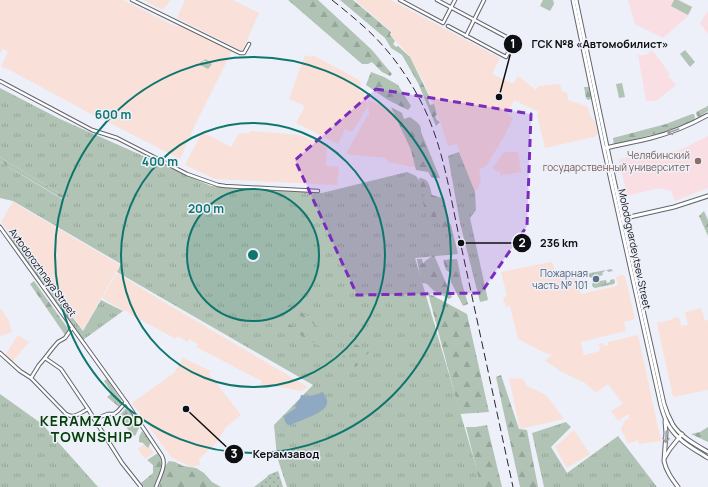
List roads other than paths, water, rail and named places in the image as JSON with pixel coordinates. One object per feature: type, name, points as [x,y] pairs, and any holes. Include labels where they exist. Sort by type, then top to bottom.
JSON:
[{"type":"main road","name":"Molodogvardeytsev Street","points":[[573,0],[587,59]]},
{"type":"main road","name":"Molodogvardeytsev Street","points":[[576,0],[603,136],[664,415],[670,428],[679,438],[708,458]]},
{"type":"main road","points":[[606,148],[670,132],[708,115]]},
{"type":"main road","points":[[621,219],[674,207],[708,196]]},
{"type":"main road","name":"Molodogvardeytsev Street","points":[[643,319],[665,408],[674,426],[695,444],[708,452]]},
{"type":"main road","points":[[664,415],[666,433],[664,459],[666,469],[678,487]]},
{"type":"main road","points":[[664,459],[682,434]]},
{"type":"street","points":[[132,0],[240,53],[244,53],[249,44]]},
{"type":"street","points":[[436,0],[514,41],[506,56],[448,26]]},
{"type":"street","points":[[403,1],[443,23],[455,0]]},
{"type":"street","points":[[466,36],[484,0]]},
{"type":"street","points":[[0,81],[92,130],[117,138],[183,172],[218,186],[318,192]]},
{"type":"street","name":"Avtodorozhnaya Street","points":[[0,227],[126,402],[164,459],[164,464],[156,487]]},
{"type":"street","points":[[32,378],[39,365],[58,342],[65,338],[72,328]]},
{"type":"street","points":[[0,353],[20,371],[32,378],[69,416],[74,417],[88,409]]},
{"type":"street","points":[[45,358],[61,369],[122,463],[141,487]]},
{"type":"street","points":[[94,419],[108,414],[114,414],[126,402]]},
{"type":"water","points":[[323,392],[327,402],[325,408],[291,425],[288,425],[285,422],[284,416],[296,408],[295,405],[300,399],[301,395],[307,396]]},
{"type":"railway","points":[[332,0],[370,33],[393,58],[406,76],[427,114],[440,152],[450,191],[513,487]]},
{"type":"place","name":"ГСК №8 «Автомобилист»","points":[[499,97]]},
{"type":"place","name":"Челябинский государственный университет","points":[[698,161]]},
{"type":"place","name":"236 km","points":[[461,243]]},
{"type":"place","name":"Пожарная часть № 101","points":[[596,279]]},
{"type":"place","name":"Керамзавод","points":[[186,409]]},
{"type":"district","name":"KERAMZAVOD TOWNSHIP","points":[[92,430]]}]
